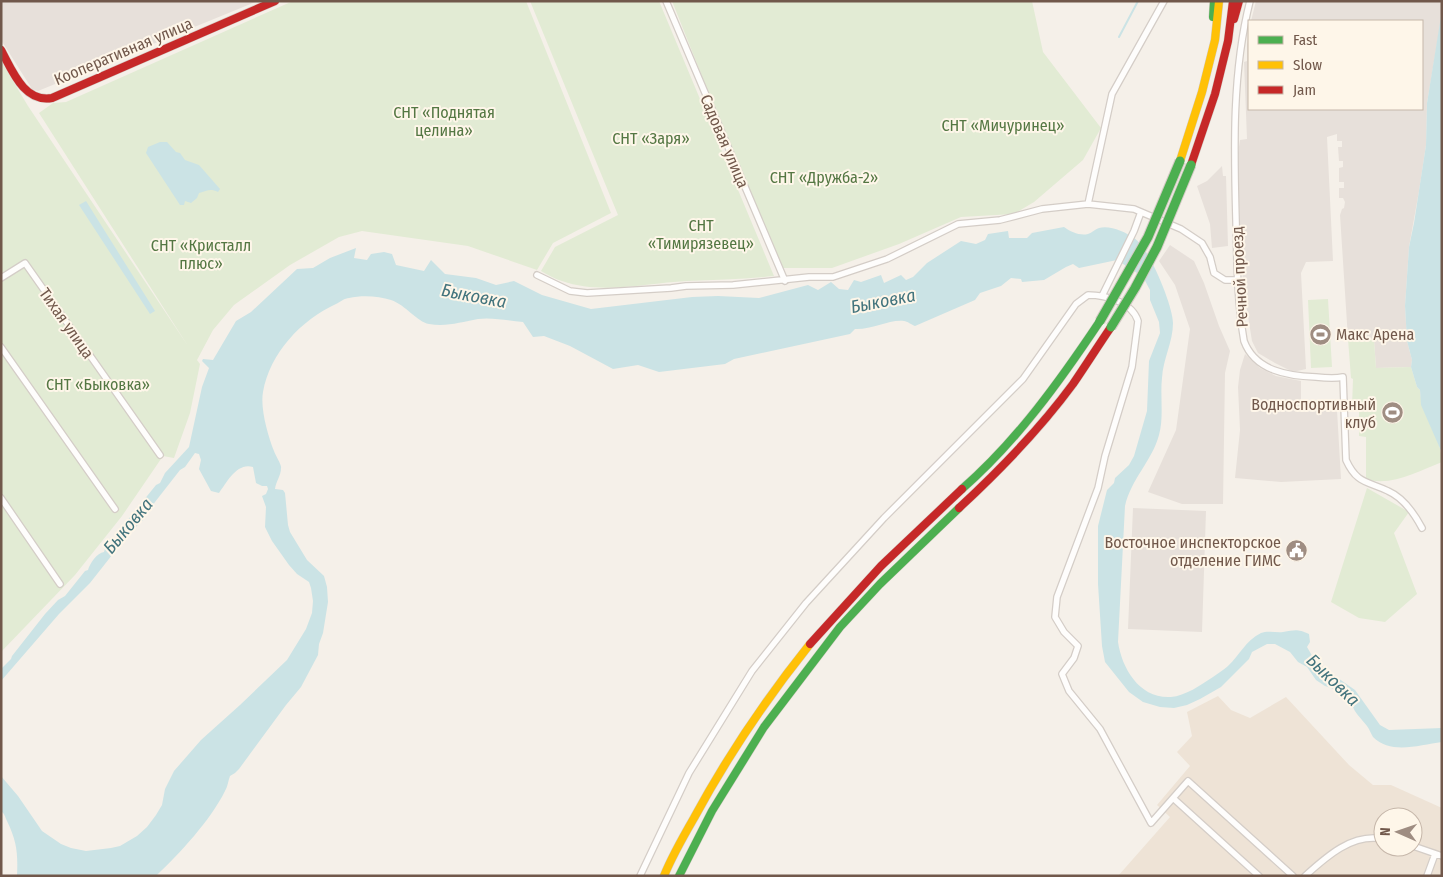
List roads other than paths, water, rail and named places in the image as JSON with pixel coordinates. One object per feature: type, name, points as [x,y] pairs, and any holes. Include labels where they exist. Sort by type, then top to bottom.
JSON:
[{"type":"main road","name":"Кооперативная улица","points":[[1,50],[17,78],[31,95],[41,99],[49,99],[275,1]]},
{"type":"main road","points":[[1212,52],[1214,1]]},
{"type":"main road","points":[[664,876],[700,805],[727,760],[788,673],[830,621],[887,560],[982,470],[1030,418],[1064,374],[1100,321],[1148,237],[1180,161],[1202,92],[1212,52],[1219,1]]},
{"type":"main road","points":[[1228,41],[1233,1]]},
{"type":"main road","points":[[679,876],[712,811],[764,727],[840,627],[920,544],[990,479],[1038,427],[1072,385],[1111,327],[1157,247],[1191,166],[1215,94],[1239,1]]},
{"type":"street","name":"Садовая улица","points":[[666,1],[785,280]]},
{"type":"street","points":[[1088,204],[1112,94],[1164,1]]},
{"type":"street","name":"Речной проезд","points":[[1250,1],[1242,41],[1236,105],[1235,173],[1236,280],[1246,348],[1260,363],[1279,372],[1299,377],[1330,378],[1343,376],[1346,460],[1352,472],[1365,482],[1390,491],[1416,516],[1422,528]]},
{"type":"street","points":[[537,275],[570,291],[587,293],[833,277],[887,259],[958,224],[1000,220],[1042,209],[1088,204],[1133,209],[1181,229],[1202,244],[1210,257],[1214,273],[1225,280],[1236,280]]},
{"type":"street","points":[[1102,296],[1134,231],[1141,212]]},
{"type":"street","name":"Тихая улица","points":[[1,278],[25,264],[160,455]]},
{"type":"street","points":[[640,876],[689,773],[752,671],[806,603],[884,518],[1024,379],[1076,304],[1088,295],[1102,296],[1119,302],[1136,314],[1138,321],[1132,367],[1098,488],[1057,597],[1055,616],[1064,632],[1078,646],[1074,658],[1062,674],[1069,691],[1100,729],[1151,823],[1188,781],[1293,876]]},
{"type":"street","points":[[1,347],[116,508]]},
{"type":"street","points":[[1,498],[60,584]]},
{"type":"street","points":[[1173,798],[1259,876]]},
{"type":"street","points":[[1305,876],[1331,853],[1354,842],[1373,839]]},
{"type":"street","points":[[1423,849],[1439,855],[1427,876]]},
{"type":"water","points":[[1442,10],[1442,453],[1421,405],[1420,390],[1417,387],[1411,367],[1412,360],[1407,341],[1405,306],[1409,247],[1426,145],[1427,103]]},
{"type":"water","points":[[160,142],[167,142],[185,160],[199,165],[220,189],[218,192],[211,190],[199,193],[197,198],[191,203],[185,201],[184,205],[180,205],[146,153],[148,147]]},
{"type":"water","points":[[86,201],[155,311],[150,314],[79,205]]},
{"type":"water","name":"Быковка","points":[[1064,227],[1073,232],[1085,234],[1099,228],[1108,227],[1122,231],[1134,238],[1153,264],[1165,291],[1172,315],[1173,330],[1162,378],[1159,435],[1152,453],[1132,487],[1125,506],[1118,642],[1128,672],[1142,688],[1150,693],[1171,697],[1182,695],[1225,669],[1255,636],[1266,632],[1299,631],[1309,634],[1310,642],[1307,647],[1314,659],[1355,690],[1380,725],[1389,730],[1442,728],[1442,742],[1406,747],[1388,746],[1380,743],[1373,737],[1368,727],[1354,710],[1352,704],[1344,700],[1337,690],[1325,686],[1316,680],[1307,667],[1298,662],[1290,652],[1275,644],[1267,644],[1252,652],[1249,659],[1221,687],[1187,705],[1174,708],[1160,707],[1143,702],[1129,692],[1105,662],[1102,646],[1098,584],[1098,526],[1107,490],[1114,483],[1115,478],[1129,465],[1134,456],[1147,411],[1149,361],[1160,333],[1159,322],[1150,300],[1150,290],[1143,277],[1117,260],[1079,268],[1073,264],[1044,280],[1022,282],[1021,279],[1011,278],[1001,286],[980,293],[975,300],[915,326],[905,321],[893,322],[855,329],[850,334],[734,359],[725,364],[659,372],[638,365],[613,369],[570,346],[544,336],[533,337],[523,322],[478,319],[448,325],[429,324],[391,300],[359,296],[342,300],[323,311],[289,339],[272,364],[263,392],[265,422],[281,467],[275,489],[283,490],[285,493],[290,532],[307,560],[324,576],[327,587],[328,602],[318,655],[301,687],[239,769],[230,776],[227,787],[219,802],[203,825],[156,876],[17,876],[15,842],[5,816],[1,811],[1,776],[18,796],[42,831],[61,844],[86,851],[120,846],[137,836],[147,827],[162,805],[165,789],[174,771],[201,740],[287,660],[306,629],[312,613],[311,588],[309,582],[297,574],[289,565],[272,541],[265,527],[266,507],[262,496],[266,494],[267,486],[256,483],[253,467],[247,466],[237,470],[219,493],[211,491],[199,469],[201,460],[199,454],[195,453],[155,502],[144,519],[127,536],[90,583],[59,614],[1,681],[1,669],[11,659],[45,614],[58,600],[65,596],[85,571],[88,570],[96,556],[104,552],[106,545],[113,542],[126,522],[156,485],[160,483],[165,473],[189,447],[202,387],[209,368],[202,361],[203,359],[213,360],[236,321],[251,312],[297,269],[313,268],[330,258],[356,248],[354,258],[367,260],[371,254],[384,252],[392,254],[396,265],[424,271],[431,260],[445,274],[476,278],[496,285],[514,281],[542,295],[591,309],[692,297],[759,298],[808,285],[818,290],[831,282],[839,289],[848,290],[854,280],[861,282],[881,275],[884,283],[901,275],[906,280],[913,277],[927,263],[961,241],[976,244],[985,240],[988,234],[1008,231],[1009,238],[1027,238],[1032,233]]},
{"type":"waterway","points":[[1119,37],[1138,1]]},
{"type":"place","name":"Макс Арена","points":[[1320,334]]},
{"type":"place","name":"Водноспортивный клуб","points":[[1392,413]]},
{"type":"place","name":"Восточное инспекторское отделение ГИМС","points":[[1297,551]]},
{"type":"park label","name":"СНТ «Поднятая целина»","points":[[444,121]]},
{"type":"park label","name":"СНТ «Мичуринец»","points":[[1003,125]]},
{"type":"park label","name":"СНТ «Заря»","points":[[651,138]]},
{"type":"park label","name":"СНТ «Дружба-2»","points":[[824,177]]},
{"type":"park label","name":"СНТ «Тимирязевец»","points":[[701,234]]},
{"type":"park label","name":"СНТ «Кристалл плюс»","points":[[201,254]]},
{"type":"park label","name":"СНТ «Быковка»","points":[[98,384]]}]
